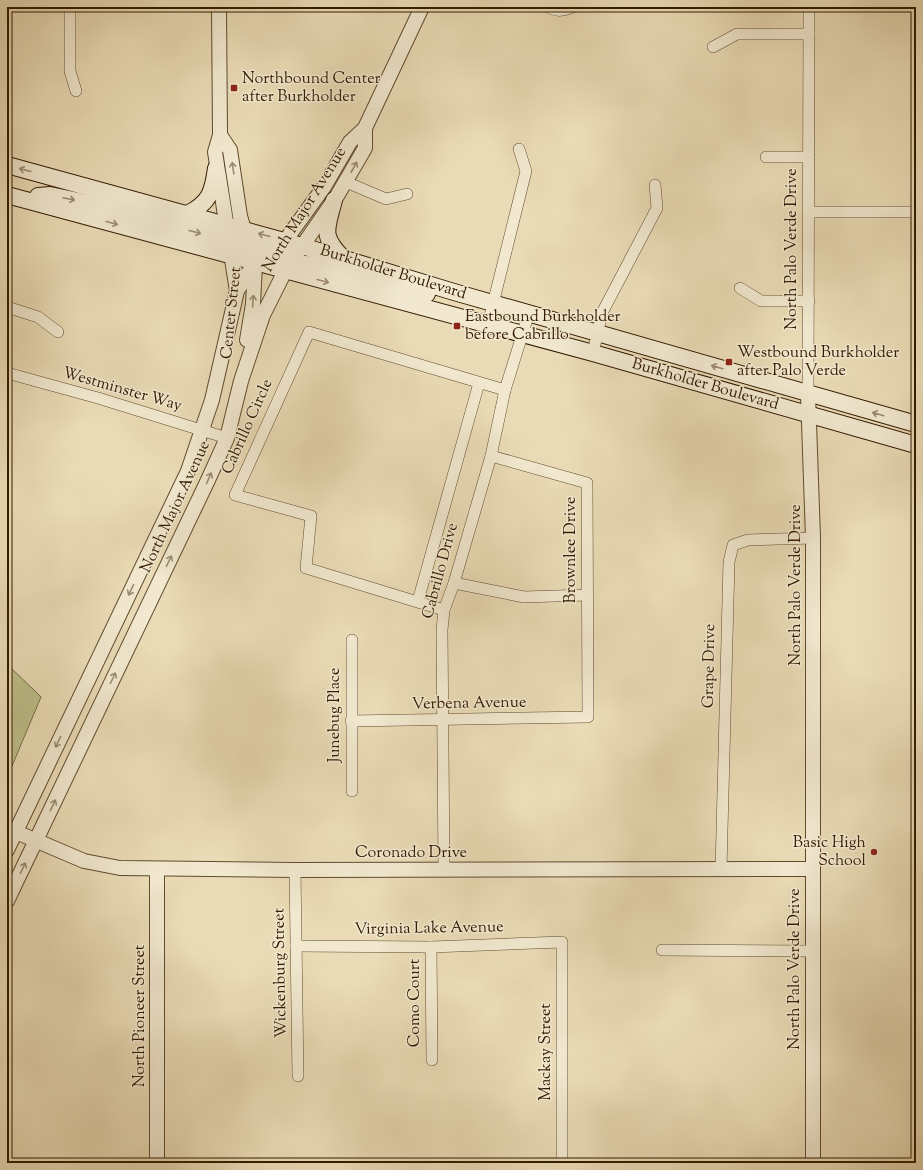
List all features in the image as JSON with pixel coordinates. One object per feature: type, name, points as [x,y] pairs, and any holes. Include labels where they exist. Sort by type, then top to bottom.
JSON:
[{"type":"main road","points":[[7,165],[187,214],[226,232]]},
{"type":"main road","points":[[187,214],[198,209],[208,198],[214,187],[216,168]]},
{"type":"main road","points":[[12,196],[50,195],[226,232],[279,245],[302,246]]},
{"type":"main road","points":[[12,196],[232,257],[255,262],[288,267],[320,265],[424,294],[454,292]]},
{"type":"main road","points":[[334,200],[327,235],[330,245],[343,258]]},
{"type":"main road","name":"Burkholder Boulevard","points":[[302,246],[454,292],[916,424]]},
{"type":"main road","name":"Burkholder Boulevard","points":[[288,267],[916,446]]},
{"type":"street","points":[[70,7],[70,71],[76,90]]},
{"type":"street","name":"Center Street","points":[[219,7],[220,135],[214,152],[226,232],[232,257],[237,291]]},
{"type":"street","name":"North Major Avenue","points":[[7,850],[188,471],[203,430],[219,373],[237,291],[255,262],[279,245],[324,187],[350,142],[365,128],[422,7]]},
{"type":"street","points":[[548,7],[563,11],[573,7]]},
{"type":"street","name":"North Palo Verde Drive","points":[[809,7],[808,394],[810,415],[813,538],[813,1163]]},
{"type":"street","points":[[713,46],[737,34],[809,34]]},
{"type":"street","name":"North Major Avenue","points":[[7,901],[208,480],[226,438],[241,381],[263,315],[288,267],[346,182],[365,148],[365,128]]},
{"type":"street","name":"Center Street","points":[[220,135],[230,150],[240,216],[255,262],[253,304],[241,381]]},
{"type":"street","points":[[488,324],[526,171],[519,149]]},
{"type":"street","points":[[766,157],[809,157]]},
{"type":"street","points":[[346,182],[386,200],[408,194]]},
{"type":"street","points":[[593,353],[602,313],[657,208],[655,184]]},
{"type":"street","points":[[809,212],[916,212]]},
{"type":"street","points":[[740,288],[761,301],[809,301]]},
{"type":"street","points":[[7,307],[38,317],[58,332]]},
{"type":"street","name":"Cabrillo Drive","points":[[444,870],[442,630],[444,610],[454,584],[490,456],[506,390],[524,334],[529,313]]},
{"type":"street","name":"Cabrillo Circle","points":[[444,610],[306,568],[311,516],[235,495],[309,332],[506,390]]},
{"type":"street","name":"Westminster Way","points":[[7,373],[226,438]]},
{"type":"street","points":[[418,601],[479,383]]},
{"type":"street","name":"Brownlee Drive","points":[[490,456],[587,483],[588,717]]},
{"type":"street","name":"Grape Drive","points":[[721,869],[730,557],[734,545],[748,540],[813,538]]},
{"type":"street","points":[[454,584],[524,597],[587,595]]},
{"type":"street","name":"Junebug Place","points":[[352,640],[352,791]]},
{"type":"street","points":[[75,706],[93,719]]},
{"type":"street","name":"Verbena Avenue","points":[[351,721],[442,721],[588,717]]},
{"type":"street","name":"Coronado Drive","points":[[16,832],[84,861],[120,868],[295,870],[812,869]]},
{"type":"street","name":"North Pioneer Street","points":[[157,869],[157,1163]]},
{"type":"street","name":"Wickenburg Street","points":[[295,870],[298,1076]]},
{"type":"street","name":"Virginia Lake Avenue","points":[[296,946],[431,947],[562,942]]},
{"type":"street","name":"Mackay Street","points":[[562,942],[562,1163]]},
{"type":"street","name":"Como Court","points":[[431,947],[432,1060]]},
{"type":"street","points":[[662,950],[812,951]]},
{"type":"green space","points":[[7,664],[41,697],[7,778]]},
{"type":"place","name":"Northbound Center after Burkholder","points":[[234,88]]},
{"type":"place","name":"Eastbound Burkholder before Cabrillo","points":[[457,326]]},
{"type":"place","name":"Westbound Burkholder after Palo Verde","points":[[729,362]]},
{"type":"place","name":"Basic High School","points":[[874,852]]}]
